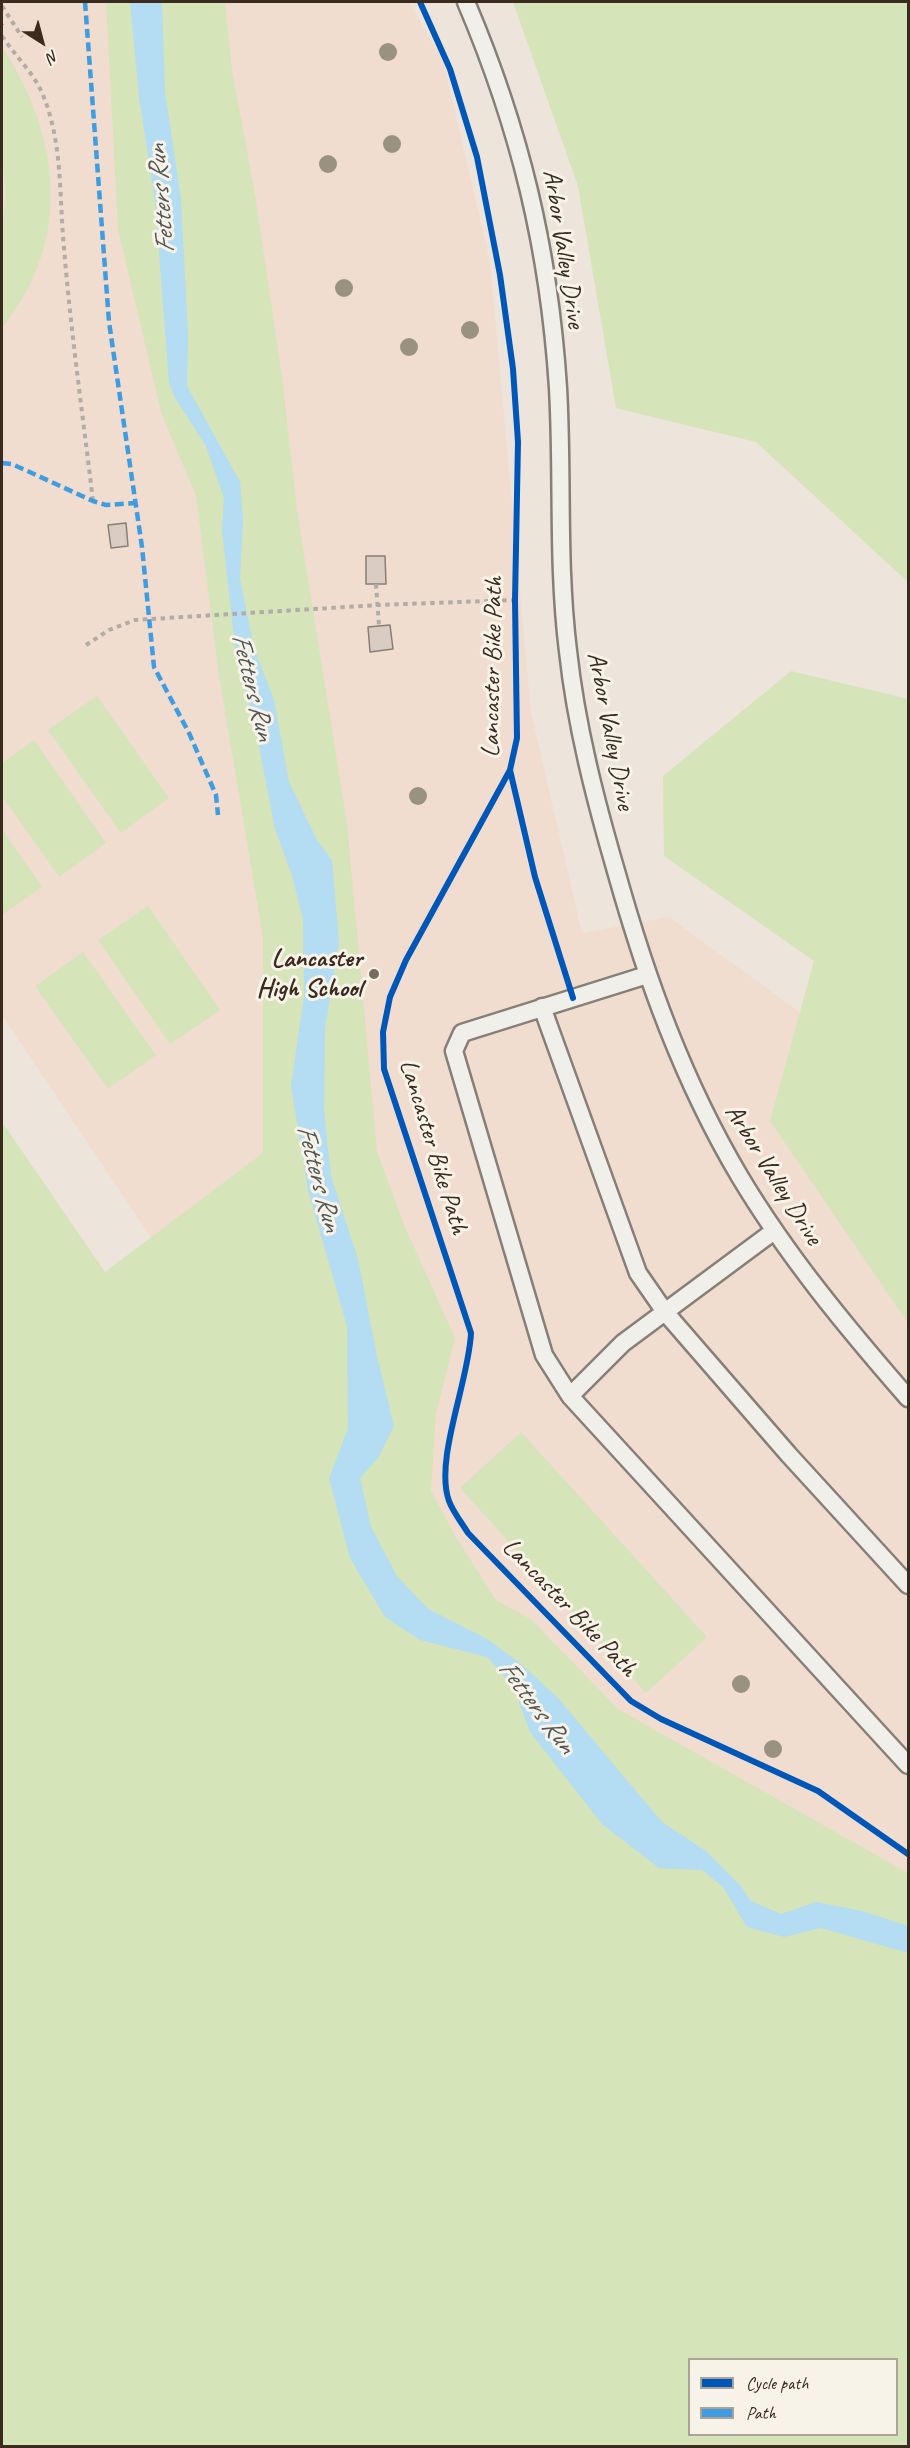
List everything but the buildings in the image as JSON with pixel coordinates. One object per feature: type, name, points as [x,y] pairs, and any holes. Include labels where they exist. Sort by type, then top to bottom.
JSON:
[{"type":"lane","name":"Arbor Valley Drive","points":[[466,2],[493,66],[514,127],[532,194],[547,288],[558,386],[560,556],[568,651],[577,714],[598,809],[647,975],[680,1062],[703,1110],[740,1177],[774,1231],[834,1312],[909,1398]]},
{"type":"lane","points":[[647,975],[462,1033],[454,1051],[544,1355],[570,1396],[909,1765]]},
{"type":"lane","points":[[542,1007],[638,1273],[665,1312],[789,1455],[909,1585]]},
{"type":"lane","points":[[570,1396],[623,1343],[774,1231]]},
{"type":"path","points":[[2,6],[22,37]]},
{"type":"path","points":[[2,36],[33,76],[43,93],[53,124],[59,161],[63,247],[93,501]]},
{"type":"path","points":[[376,584],[379,626]]},
{"type":"path","points":[[86,645],[109,630],[135,621],[303,609],[515,600]]},
{"type":"shaded area","name":"Lancaster High School","points":[[2,2],[409,2],[443,61],[490,261],[531,712],[582,933],[669,917],[908,1091],[908,1965],[295,1453],[2,1015]]},
{"type":"green space","points":[[106,2],[225,2],[232,70],[256,200],[282,377],[297,510],[347,823],[377,1151],[404,1225],[455,1338],[436,1413],[431,1491],[454,1534],[496,1600],[532,1620],[618,1709],[908,1873],[908,2446],[2,2446],[2,1122],[105,1272],[263,1153],[263,937],[219,676],[196,496],[161,412],[118,229]]},
{"type":"green space","points":[[513,2],[908,2],[908,582],[756,442],[616,408],[578,186]]},
{"type":"green space","points":[[2,47],[22,81],[37,116],[47,152],[51,188],[49,224],[40,259],[25,294],[2,328],[2,228],[6,196],[2,149]]},
{"type":"green space","points":[[791,671],[908,699],[908,1323],[770,1121],[814,961],[664,856],[663,776]]},
{"type":"green space","points":[[97,696],[169,798],[121,833],[48,730]]},
{"type":"green space","points":[[34,740],[106,843],[59,877],[2,796],[2,763]]},
{"type":"green space","points":[[2,829],[42,887],[2,915]]},
{"type":"green space","points":[[148,906],[220,1010],[170,1044],[98,940]]},
{"type":"green space","points":[[83,952],[156,1055],[108,1089],[35,986]]},
{"type":"green space","points":[[521,1432],[707,1637],[646,1693],[460,1488]]},
{"type":"water","name":"Fetters Run","points":[[130,2],[162,2],[165,92],[181,199],[188,335],[187,386],[240,482],[243,521],[240,579],[254,648],[274,700],[289,782],[317,840],[332,860],[339,943],[325,1029],[324,1111],[331,1176],[358,1259],[377,1356],[394,1426],[378,1458],[360,1478],[371,1527],[397,1576],[427,1608],[487,1639],[520,1663],[558,1698],[662,1822],[706,1851],[740,1885],[751,1901],[781,1914],[816,1902],[862,1911],[908,1926],[908,1953],[821,1928],[784,1937],[747,1927],[723,1887],[702,1870],[659,1868],[602,1824],[530,1732],[513,1686],[487,1657],[420,1640],[385,1617],[350,1558],[329,1478],[348,1429],[347,1326],[308,1190],[291,1086],[304,996],[303,920],[292,875],[275,829],[255,726],[236,655],[222,531],[224,498],[205,444],[175,398],[169,382],[155,201],[139,97]]},
{"type":"marked path","points":[[85,2],[109,322],[142,547],[154,667],[189,733],[216,795],[218,815]]},
{"type":"marked path","points":[[2,463],[12,464],[106,505],[136,503]]},
{"type":"cycle path","name":"Lancaster Bike Path","points":[[420,2],[450,69],[477,157],[500,275],[513,369],[518,442],[515,600],[517,738],[510,770],[406,960],[390,997],[383,1032],[384,1069],[471,1333],[446,1464],[449,1501],[468,1533],[631,1701],[661,1719],[818,1791],[908,1854]]},
{"type":"cycle path","points":[[510,770],[535,877],[573,998]]},
{"type":"place","name":"Lancaster High School","points":[[374,974]]}]
